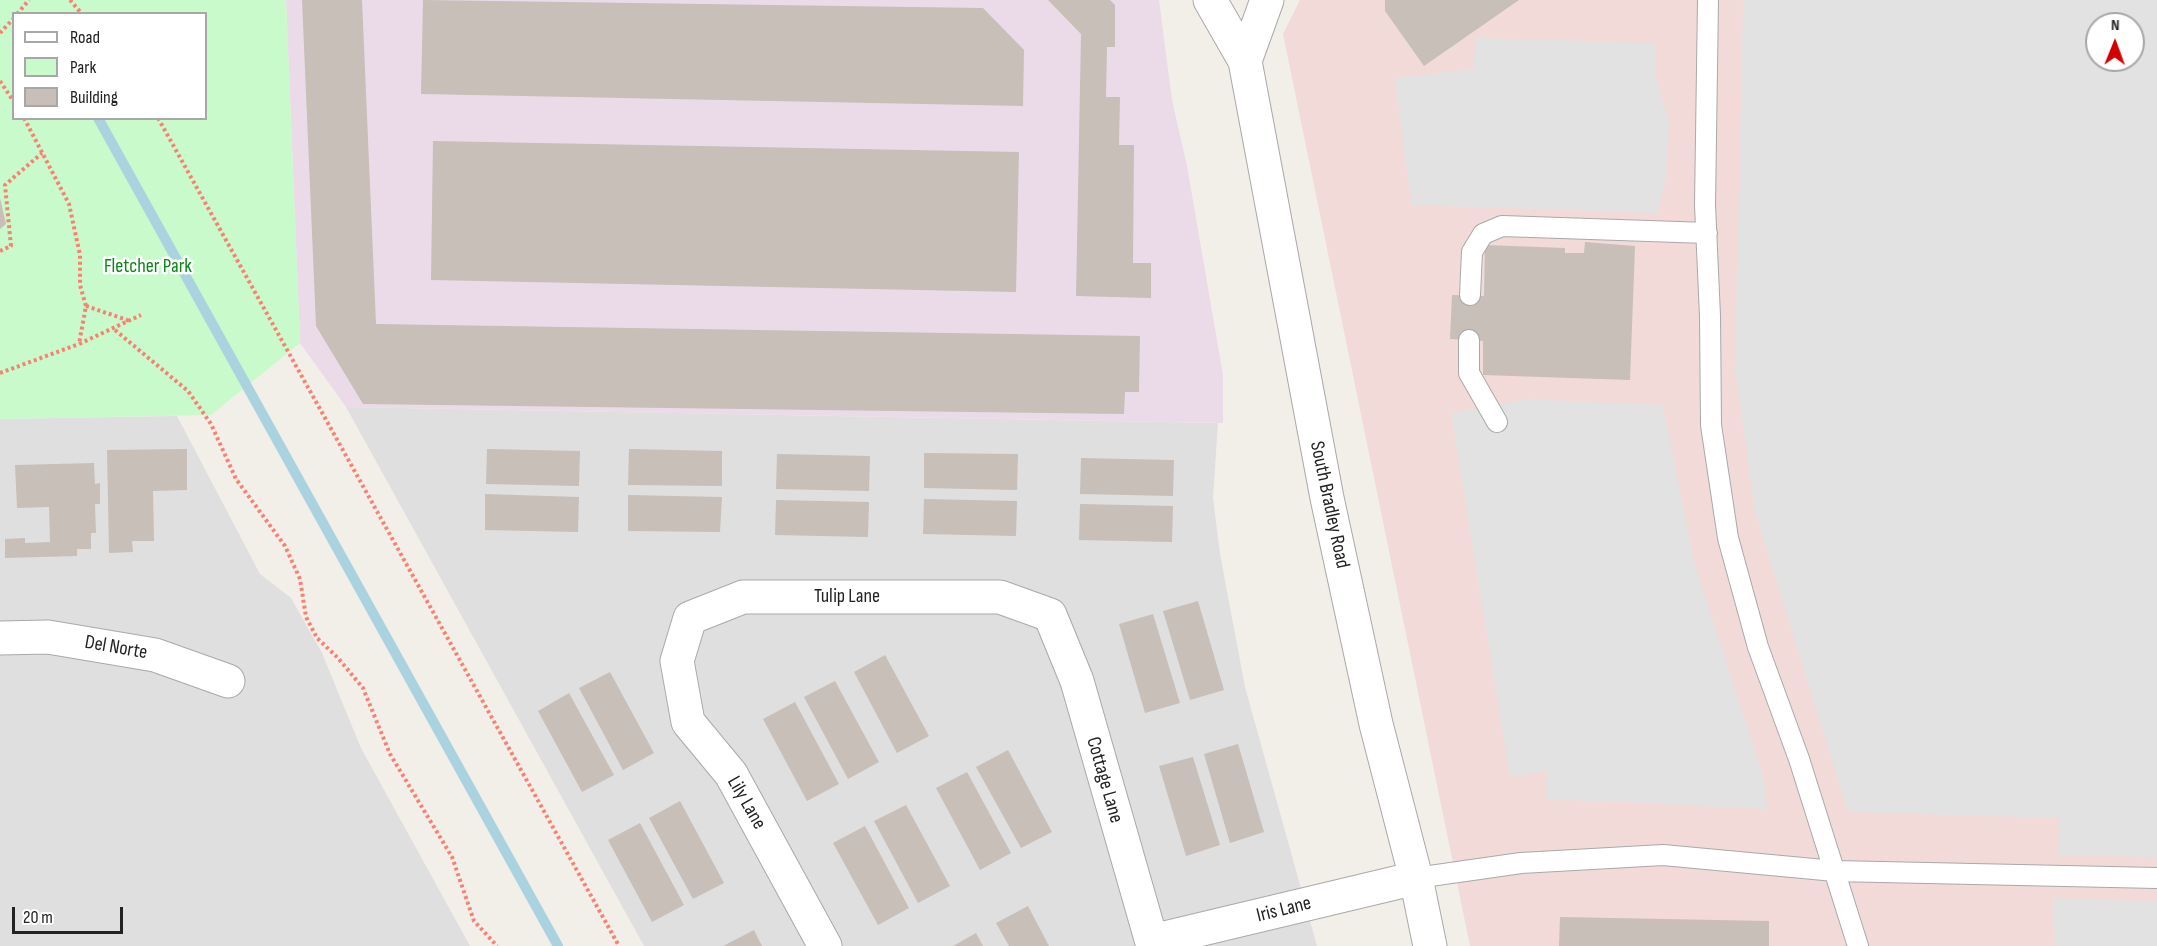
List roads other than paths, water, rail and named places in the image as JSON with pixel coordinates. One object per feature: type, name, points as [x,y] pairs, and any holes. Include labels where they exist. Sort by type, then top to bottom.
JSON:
[{"type":"street","name":"South Bradley Road","points":[[1210,0],[1245,61],[1327,498],[1376,724],[1416,878],[1430,946]]},
{"type":"street","points":[[1245,61],[1267,0]]},
{"type":"street","name":"Tulip Lane","points":[[676,661],[690,618],[743,597],[1000,597],[1050,615]]},
{"type":"street","name":"Cottage Lane","points":[[1050,615],[1077,681],[1153,944]]},
{"type":"street","name":"Del Norte","points":[[0,638],[48,637],[155,655],[228,681]]},
{"type":"street","name":"Lily Lane","points":[[676,661],[688,722],[731,774],[825,946]]},
{"type":"street","name":"Iris Lane","points":[[1153,944],[1416,878]]},
{"type":"lane","points":[[1708,0],[1707,233],[1711,425],[1728,538],[1758,647],[1799,759],[1858,946]]},
{"type":"lane","points":[[1470,295],[1472,252],[1483,234],[1502,226],[1707,233]]},
{"type":"lane","points":[[1469,340],[1469,373],[1497,422]]},
{"type":"lane","points":[[1416,878],[1521,863],[1663,855],[1835,871],[2157,878]]},
{"type":"waterway","points":[[99,120],[558,946]]},
{"type":"park label","name":"Fletcher Park","points":[[148,267]]}]
